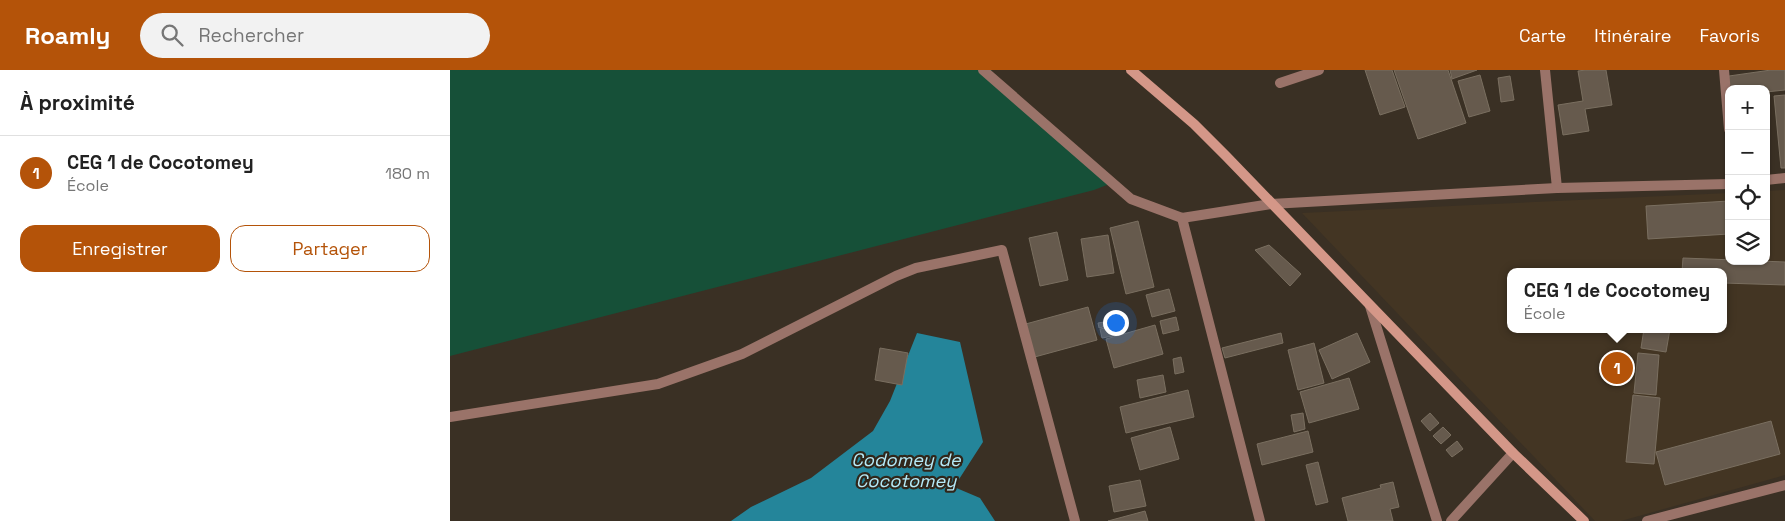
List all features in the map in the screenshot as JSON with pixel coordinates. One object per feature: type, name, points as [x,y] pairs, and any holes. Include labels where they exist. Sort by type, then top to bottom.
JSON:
[{"type":"main road","points":[[1131,70],[1194,124],[1513,454],[1584,521]]},
{"type":"street","points":[[983,70],[1131,198],[1182,218],[1271,204],[1557,188],[1725,184]]},
{"type":"street","points":[[1280,83],[1319,70]]},
{"type":"street","points":[[1545,70],[1557,188]]},
{"type":"street","points":[[1724,70],[1725,85]]},
{"type":"street","points":[[1770,180],[1785,178]]},
{"type":"street","points":[[1182,218],[1260,521]]},
{"type":"street","points":[[450,417],[658,384],[742,354],[896,276],[916,268],[1002,250],[1075,521]]},
{"type":"street","points":[[1370,306],[1437,521]]},
{"type":"street","points":[[1451,521],[1513,454]]},
{"type":"street","points":[[1647,521],[1785,485]]},
{"type":"shaded area","points":[[1785,190],[1785,475],[1621,521],[1595,521],[1302,213],[1725,193],[1725,265],[1770,265],[1770,191]]},
{"type":"green space","points":[[450,70],[992,70],[989,74],[1112,183],[1094,190],[450,356]]},
{"type":"water","name":"Codomey de Cocotomey","points":[[917,333],[960,342],[983,442],[954,487],[980,498],[995,521],[731,521],[751,507],[811,478],[873,431],[890,401]]},
{"type":"building","points":[[1365,70],[1392,70],[1405,107],[1380,115]]},
{"type":"building","points":[[1394,70],[1448,70],[1466,123],[1418,139]]},
{"type":"building","points":[[1450,70],[1477,70],[1452,79]]},
{"type":"building","points":[[1606,70],[1612,105],[1585,109],[1589,131],[1563,135],[1558,105],[1583,101],[1578,71]]},
{"type":"building","points":[[1771,70],[1785,70],[1785,90],[1770,92],[1770,85],[1727,85],[1722,77]]},
{"type":"building","points":[[1480,75],[1490,111],[1469,117],[1458,81]]},
{"type":"building","points":[[1510,76],[1514,100],[1501,102],[1498,78]]},
{"type":"building","points":[[1785,95],[1785,168],[1781,168],[1774,96]]},
{"type":"building","points":[[1725,201],[1725,234],[1648,239],[1646,206]]},
{"type":"building","points":[[1138,221],[1154,287],[1126,294],[1110,228]]},
{"type":"building","points":[[1057,232],[1068,280],[1040,286],[1029,238]]},
{"type":"building","points":[[1108,235],[1114,273],[1087,277],[1081,239]]},
{"type":"building","points":[[1269,245],[1301,274],[1290,286],[1255,250]]},
{"type":"building","points":[[1683,258],[1725,260],[1725,265],[1770,265],[1770,261],[1785,262],[1785,285],[1727,283],[1727,268],[1682,268]]},
{"type":"building","points":[[1169,289],[1175,311],[1152,317],[1146,295]]},
{"type":"building","points":[[1088,307],[1097,340],[1031,358],[1022,325]]},
{"type":"building","points":[[1176,317],[1179,330],[1163,334],[1160,321]]},
{"type":"building","points":[[1110,321],[1111,325],[1099,328],[1098,323]]},
{"type":"building","points":[[1155,325],[1163,354],[1114,368],[1106,339]]},
{"type":"building","points":[[1111,327],[1113,336],[1102,338],[1100,329]]},
{"type":"building","points":[[1281,333],[1283,343],[1225,358],[1222,348]]},
{"type":"building","points":[[1357,333],[1370,362],[1332,379],[1319,350]]},
{"type":"building","points":[[1643,333],[1669,333],[1666,352],[1641,348]]},
{"type":"building","points":[[1314,343],[1324,383],[1298,390],[1288,350]]},
{"type":"building","points":[[880,348],[908,353],[902,385],[875,380]]},
{"type":"building","points":[[1638,353],[1659,355],[1656,395],[1634,393]]},
{"type":"building","points":[[1181,357],[1184,372],[1175,374],[1173,359]]},
{"type":"building","points":[[1163,375],[1166,392],[1140,398],[1137,380]]},
{"type":"building","points":[[1349,378],[1359,409],[1309,423],[1300,392]]},
{"type":"building","points":[[1188,390],[1194,417],[1126,433],[1120,407]]},
{"type":"building","points":[[1633,395],[1660,398],[1654,464],[1626,462]]},
{"type":"building","points":[[1303,413],[1305,429],[1294,432],[1291,415]]},
{"type":"building","points":[[1430,413],[1439,423],[1430,431],[1421,421]]},
{"type":"building","points":[[1771,421],[1780,454],[1665,485],[1656,452]]},
{"type":"building","points":[[1170,427],[1179,459],[1140,470],[1131,438]]},
{"type":"building","points":[[1443,427],[1451,435],[1441,444],[1433,436]]},
{"type":"building","points":[[1308,431],[1313,452],[1262,465],[1257,444]]},
{"type":"building","points":[[1457,441],[1463,449],[1452,457],[1446,450]]},
{"type":"building","points":[[1318,462],[1328,502],[1316,505],[1306,465]]},
{"type":"building","points":[[1140,480],[1146,506],[1114,512],[1109,486]]},
{"type":"building","points":[[1393,482],[1399,507],[1390,509],[1393,521],[1348,521],[1342,498],[1381,488],[1380,485]]},
{"type":"building","points":[[1145,511],[1148,521],[1108,521]]},
{"type":"place","name":"CEG 1 de Cocotomey","points":[[1617,368]]}]
